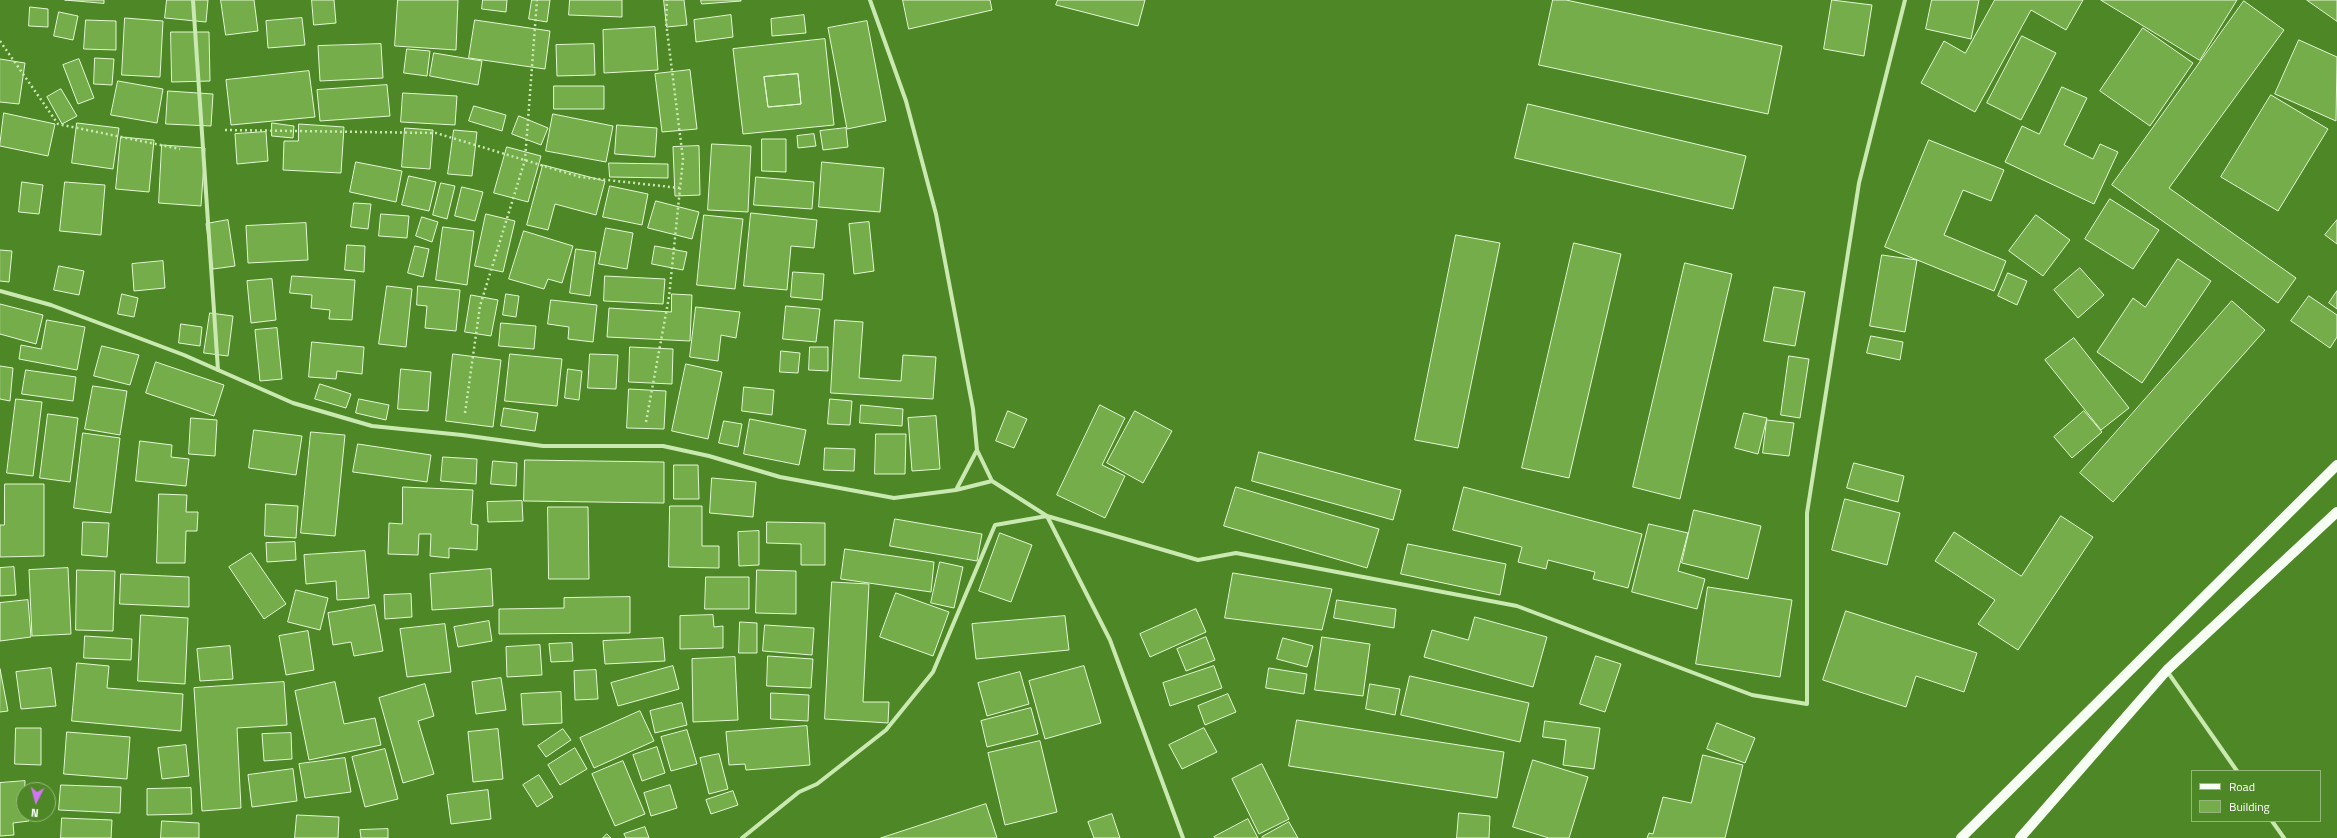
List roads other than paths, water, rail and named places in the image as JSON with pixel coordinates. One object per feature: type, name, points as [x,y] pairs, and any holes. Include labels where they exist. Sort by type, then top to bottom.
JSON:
[{"type":"main road","points":[[1961,838],[2337,465]]},
{"type":"main road","points":[[2020,838],[2167,670],[2337,512]]},
{"type":"street","points":[[193,0],[218,370]]},
{"type":"street","points":[[870,0],[906,101],[936,214],[973,410],[977,450],[992,481],[1047,516],[1198,560],[1236,553],[1517,606],[1752,696],[1808,704],[1807,513],[1859,183],[1905,0]]},
{"type":"street","points":[[0,291],[51,305],[218,370],[293,404],[372,426],[462,435],[543,446],[663,446],[709,456],[780,477],[894,498],[956,490],[992,481]]},
{"type":"street","points":[[956,490],[977,450]]},
{"type":"street","points":[[742,838],[799,792],[817,784],[886,730],[933,672],[995,525],[1047,516]]},
{"type":"street","points":[[1047,516],[1110,640],[1183,838]]},
{"type":"street","points":[[2167,670],[2236,770]]},
{"type":"street","points":[[2273,822],[2284,838]]}]
